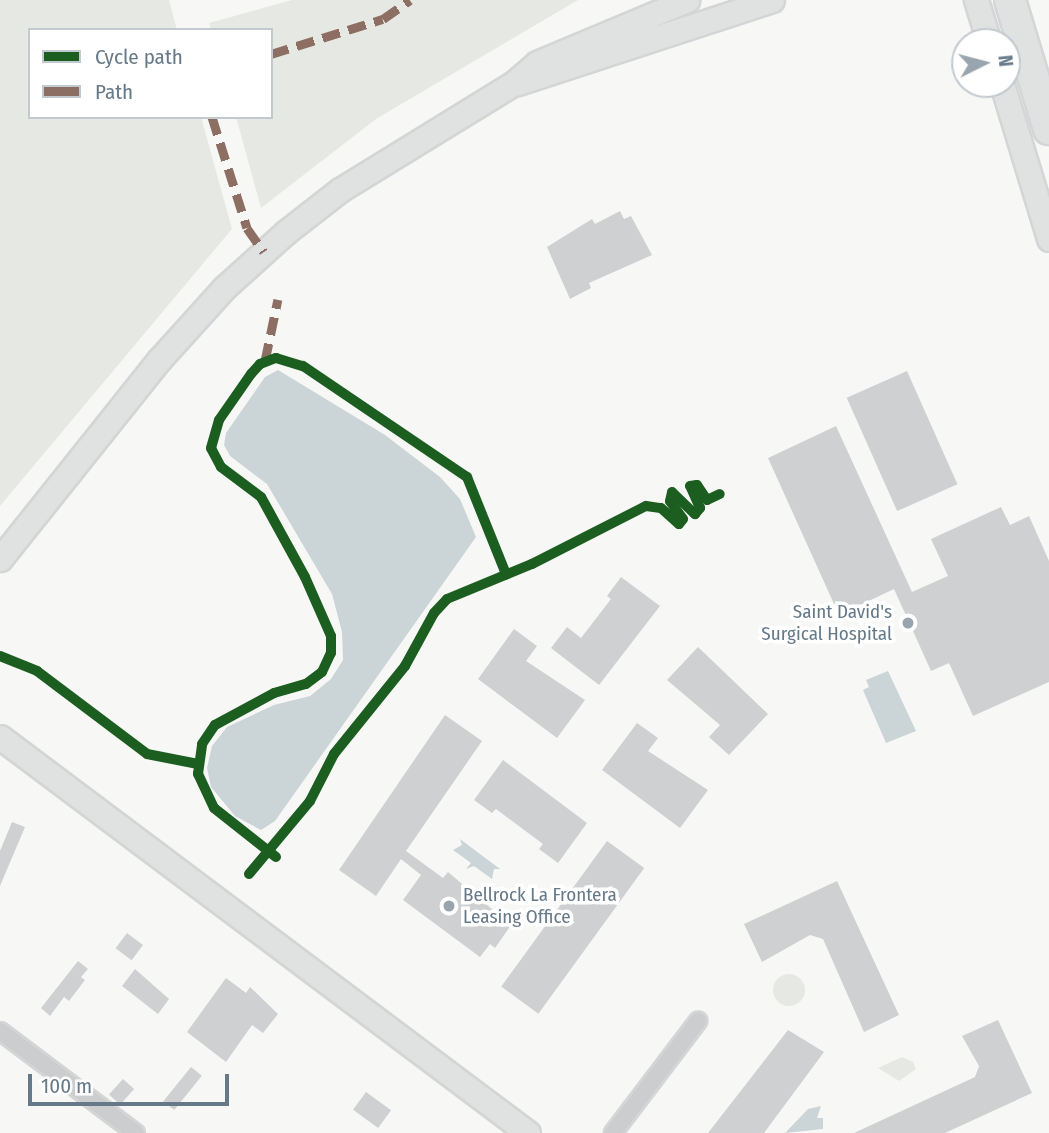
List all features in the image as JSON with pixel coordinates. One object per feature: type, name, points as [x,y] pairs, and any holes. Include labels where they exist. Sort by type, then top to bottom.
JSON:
[{"type":"highway","points":[[1010,0],[1049,129]]},
{"type":"main road","points":[[0,559],[159,360],[224,288],[340,190],[514,83],[537,63],[687,0]]},
{"type":"main road","points":[[514,83],[772,0]]},
{"type":"main road","points":[[963,0],[983,28]]},
{"type":"main road","points":[[976,0],[985,28]]},
{"type":"main road","points":[[987,0],[987,28]]},
{"type":"main road","points":[[1006,98],[1049,239]]},
{"type":"main road","points":[[0,737],[528,1133]]},
{"type":"street","points":[[613,1133],[698,1021]]},
{"type":"street","points":[[0,1031],[135,1133]]},
{"type":"shaded area","points":[[0,0],[169,0],[176,28],[28,28],[28,119],[202,119],[232,229],[0,506]]},
{"type":"shaded area","points":[[292,0],[578,0],[376,119],[261,208],[237,119],[273,119],[273,28],[210,28],[209,23]]},
{"type":"shaded area","points":[[278,370],[385,435],[440,477],[460,499],[476,537],[275,821],[261,830],[235,816],[211,787],[207,768],[212,746],[227,727],[274,705],[310,696],[331,679],[343,660],[342,632],[332,594],[267,484],[230,456],[224,445],[226,433],[265,377]]},
{"type":"shaded area","points":[[888,671],[916,731],[886,743],[863,690],[869,687],[866,680]]},
{"type":"shaded area","points":[[460,839],[500,869],[494,869],[492,879],[474,866],[466,869],[471,863],[453,850],[462,845]]},
{"type":"shaded area","points":[[789,974],[800,979],[805,990],[800,1001],[789,1006],[778,1001],[773,990],[778,979]]},
{"type":"shaded area","points":[[902,1057],[913,1062],[916,1069],[899,1081],[878,1068]]},
{"type":"shaded area","points":[[821,1106],[817,1118],[823,1118],[823,1129],[785,1133],[808,1109]]},
{"type":"building","points":[[620,211],[624,219],[631,216],[652,255],[589,283],[591,288],[570,299],[547,247],[592,219],[595,224]]},
{"type":"building","points":[[907,371],[957,484],[897,511],[847,398]]},
{"type":"building","points":[[836,426],[912,592],[948,576],[931,539],[1001,507],[1010,525],[1029,516],[1049,561],[1049,682],[973,716],[949,663],[931,671],[894,589],[839,615],[768,458]]},
{"type":"building","points":[[621,577],[660,606],[599,685],[551,648],[567,627],[581,638],[611,599],[607,596]]},
{"type":"building","points":[[514,629],[537,646],[526,661],[585,700],[557,738],[478,679]]},
{"type":"building","points":[[698,647],[768,714],[729,755],[709,737],[720,725],[667,680]]},
{"type":"building","points":[[445,715],[482,741],[406,851],[443,878],[448,872],[511,925],[495,948],[490,944],[480,957],[403,900],[421,875],[401,859],[376,896],[339,870]]},
{"type":"building","points":[[637,723],[658,738],[648,751],[708,790],[680,828],[602,770]]},
{"type":"building","points":[[503,760],[587,823],[558,863],[539,849],[543,844],[496,809],[492,813],[474,800]]},
{"type":"building","points":[[12,822],[25,827],[0,886],[0,851]]},
{"type":"building","points":[[607,841],[644,868],[538,1014],[501,987]]},
{"type":"building","points":[[837,881],[899,1015],[864,1032],[823,939],[810,935],[762,962],[744,924]]},
{"type":"building","points":[[127,933],[143,945],[132,960],[116,948]]},
{"type":"building","points":[[78,961],[88,969],[81,977],[85,980],[69,1001],[64,997],[50,1016],[41,1008]]},
{"type":"building","points":[[135,969],[169,999],[158,1014],[122,986]]},
{"type":"building","points":[[226,978],[246,993],[250,987],[278,1014],[263,1033],[252,1025],[226,1062],[187,1032]]},
{"type":"building","points":[[998,1020],[1032,1093],[945,1133],[854,1133],[975,1077],[979,1066],[962,1036]]},
{"type":"building","points":[[788,1030],[824,1052],[764,1133],[708,1133]]},
{"type":"building","points":[[191,1067],[202,1076],[174,1110],[163,1101]]},
{"type":"building","points":[[123,1079],[134,1089],[120,1105],[109,1095]]},
{"type":"building","points":[[366,1092],[391,1110],[378,1128],[353,1110]]},
{"type":"marked path","points":[[273,53],[383,19],[410,0]]},
{"type":"marked path","points":[[213,119],[247,228],[264,252]]},
{"type":"marked path","points":[[265,361],[278,299]]},
{"type":"cycle path","points":[[276,857],[214,808],[198,774],[202,744],[215,725],[274,693],[306,684],[322,672],[331,653],[331,636],[305,577],[261,497],[221,467],[211,448],[219,420],[251,374],[260,364],[276,358],[303,366],[467,477],[506,574]]},
{"type":"cycle path","points":[[249,874],[310,801],[334,754],[405,666],[434,613],[447,599],[532,564],[646,506],[661,508],[679,524],[683,519],[670,501],[672,492],[695,514],[700,508],[690,486],[697,485],[707,500],[720,494]]},
{"type":"cycle path","points":[[0,656],[37,671],[147,754],[198,764]]},
{"type":"place","name":"Saint David's Surgical Hospital","points":[[908,623]]},
{"type":"place","name":"Bellrock La Frontera Leasing Office","points":[[449,906]]}]
